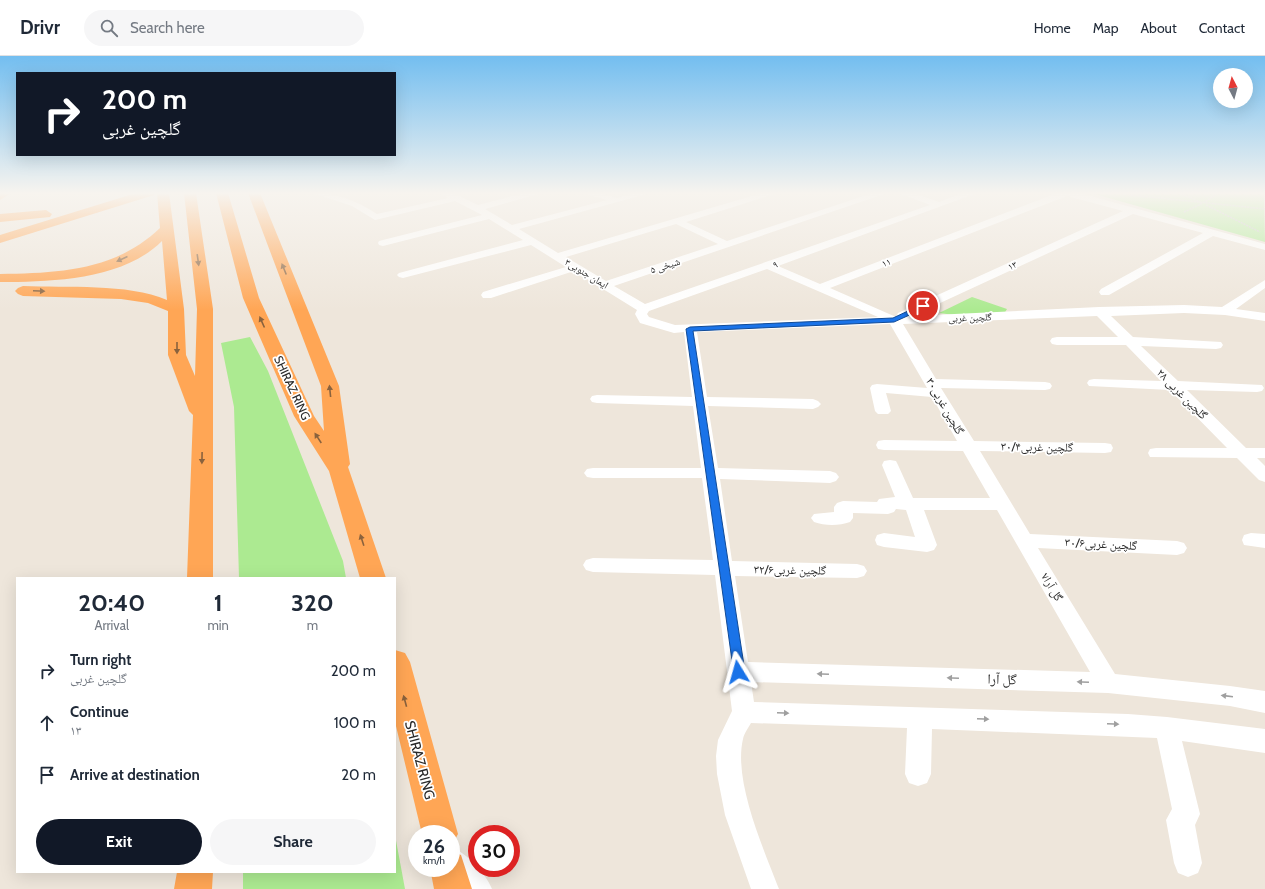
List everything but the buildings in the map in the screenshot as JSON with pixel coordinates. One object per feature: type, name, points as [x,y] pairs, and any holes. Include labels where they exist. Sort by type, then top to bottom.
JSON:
[{"type":"highway","points":[[2,238],[19,232]]},
{"type":"highway","points":[[2,238],[19,232]]},
{"type":"highway","points":[[0,278],[56,276],[92,270],[140,251],[159,238],[164,232]]},
{"type":"highway","points":[[166,232],[176,309],[177,356],[203,419]]},
{"type":"highway","points":[[195,232],[205,309],[200,577]]},
{"type":"highway","name":"SHIRAZ RING","points":[[233,232],[251,298],[304,416],[340,471],[373,577]]},
{"type":"highway","points":[[269,232],[330,386],[340,471]]},
{"type":"highway","points":[[0,290],[121,294],[152,299],[176,309]]},
{"type":"highway","name":"SHIRAZ RING","points":[[396,666],[438,825]]},
{"type":"highway","points":[[193,889],[195,873]]},
{"type":"highway","points":[[450,877],[453,889]]},
{"type":"street","points":[[383,243],[427,232]]},
{"type":"street","name":"ایمان جنوبی۳","points":[[518,232],[644,309]]},
{"type":"street","points":[[558,256],[640,232]]},
{"type":"street","points":[[700,232],[728,245]]},
{"type":"street","name":"شیخی ۵","points":[[606,285],[767,232]]},
{"type":"street","name":"۹","points":[[644,309],[865,232]]},
{"type":"street","name":"۱۱","points":[[819,288],[966,232]]},
{"type":"street","name":"۱۳","points":[[894,320],[1084,232]]},
{"type":"street","points":[[1207,232],[1265,247]]},
{"type":"street","points":[[1105,292],[1211,233]]},
{"type":"street","points":[[403,275],[533,241]]},
{"type":"street","points":[[769,266],[894,320]]},
{"type":"street","points":[[487,295],[577,268]]},
{"type":"street","points":[[1225,311],[1265,282]]},
{"type":"street","name":"گلچین غربی","points":[[644,309],[642,314],[644,320],[682,329],[1099,311],[1184,309],[1225,311],[1265,317]]},
{"type":"street","name":"گلچین غربی ۲۸","points":[[1099,311],[1265,476]]},
{"type":"street","name":"گلچین غربی۳۰","points":[[894,320],[999,498]]},
{"type":"street","points":[[682,329],[700,401],[744,712],[730,739],[731,780],[743,830],[765,889]]},
{"type":"street","points":[[1057,341],[1129,341],[1216,345]]},
{"type":"street","points":[[1094,383],[1257,388]]},
{"type":"street","points":[[882,410],[877,388],[1045,386]]},
{"type":"street","points":[[597,399],[813,404]]},
{"type":"street","name":"گلچین غربی۳۰/۴","points":[[884,445],[1105,448]]},
{"type":"street","points":[[1156,453],[1265,453]]},
{"type":"street","points":[[884,540],[927,545],[910,504],[890,465]]},
{"type":"street","points":[[593,473],[710,473],[830,477]]},
{"type":"street","points":[[820,518],[844,518],[843,507],[888,508],[885,503],[910,504],[999,498]]},
{"type":"street","name":"گل آرا۷","points":[[999,498],[1108,683]]},
{"type":"street","name":"گلچین غربی۳۰/۶","points":[[1024,540],[1177,548]]},
{"type":"street","name":"گلچین غربی۳۲/۶","points":[[593,565],[857,571]]},
{"type":"street","name":"گل آرا","points":[[738,672],[1108,683],[1230,696],[1265,702]]},
{"type":"street","points":[[744,712],[1128,725],[1167,728],[1265,741]]},
{"type":"street","points":[[918,774],[920,717]]},
{"type":"street","points":[[1167,728],[1187,814],[1180,820],[1188,863]]},
{"type":"street","points":[[460,870],[478,889]]},
{"type":"green space","points":[[1229,232],[1265,232],[1265,242]]},
{"type":"green space","points":[[972,297],[1007,309],[1004,314],[962,316],[939,313]]},
{"type":"green space","points":[[250,337],[268,371],[343,561],[346,577],[239,577],[234,407],[221,343]]},
{"type":"green space","points":[[396,840],[405,889],[243,889],[243,873],[396,873]]},
{"type":"route","points":[[738,672],[690,329],[894,320],[923,306]]}]
